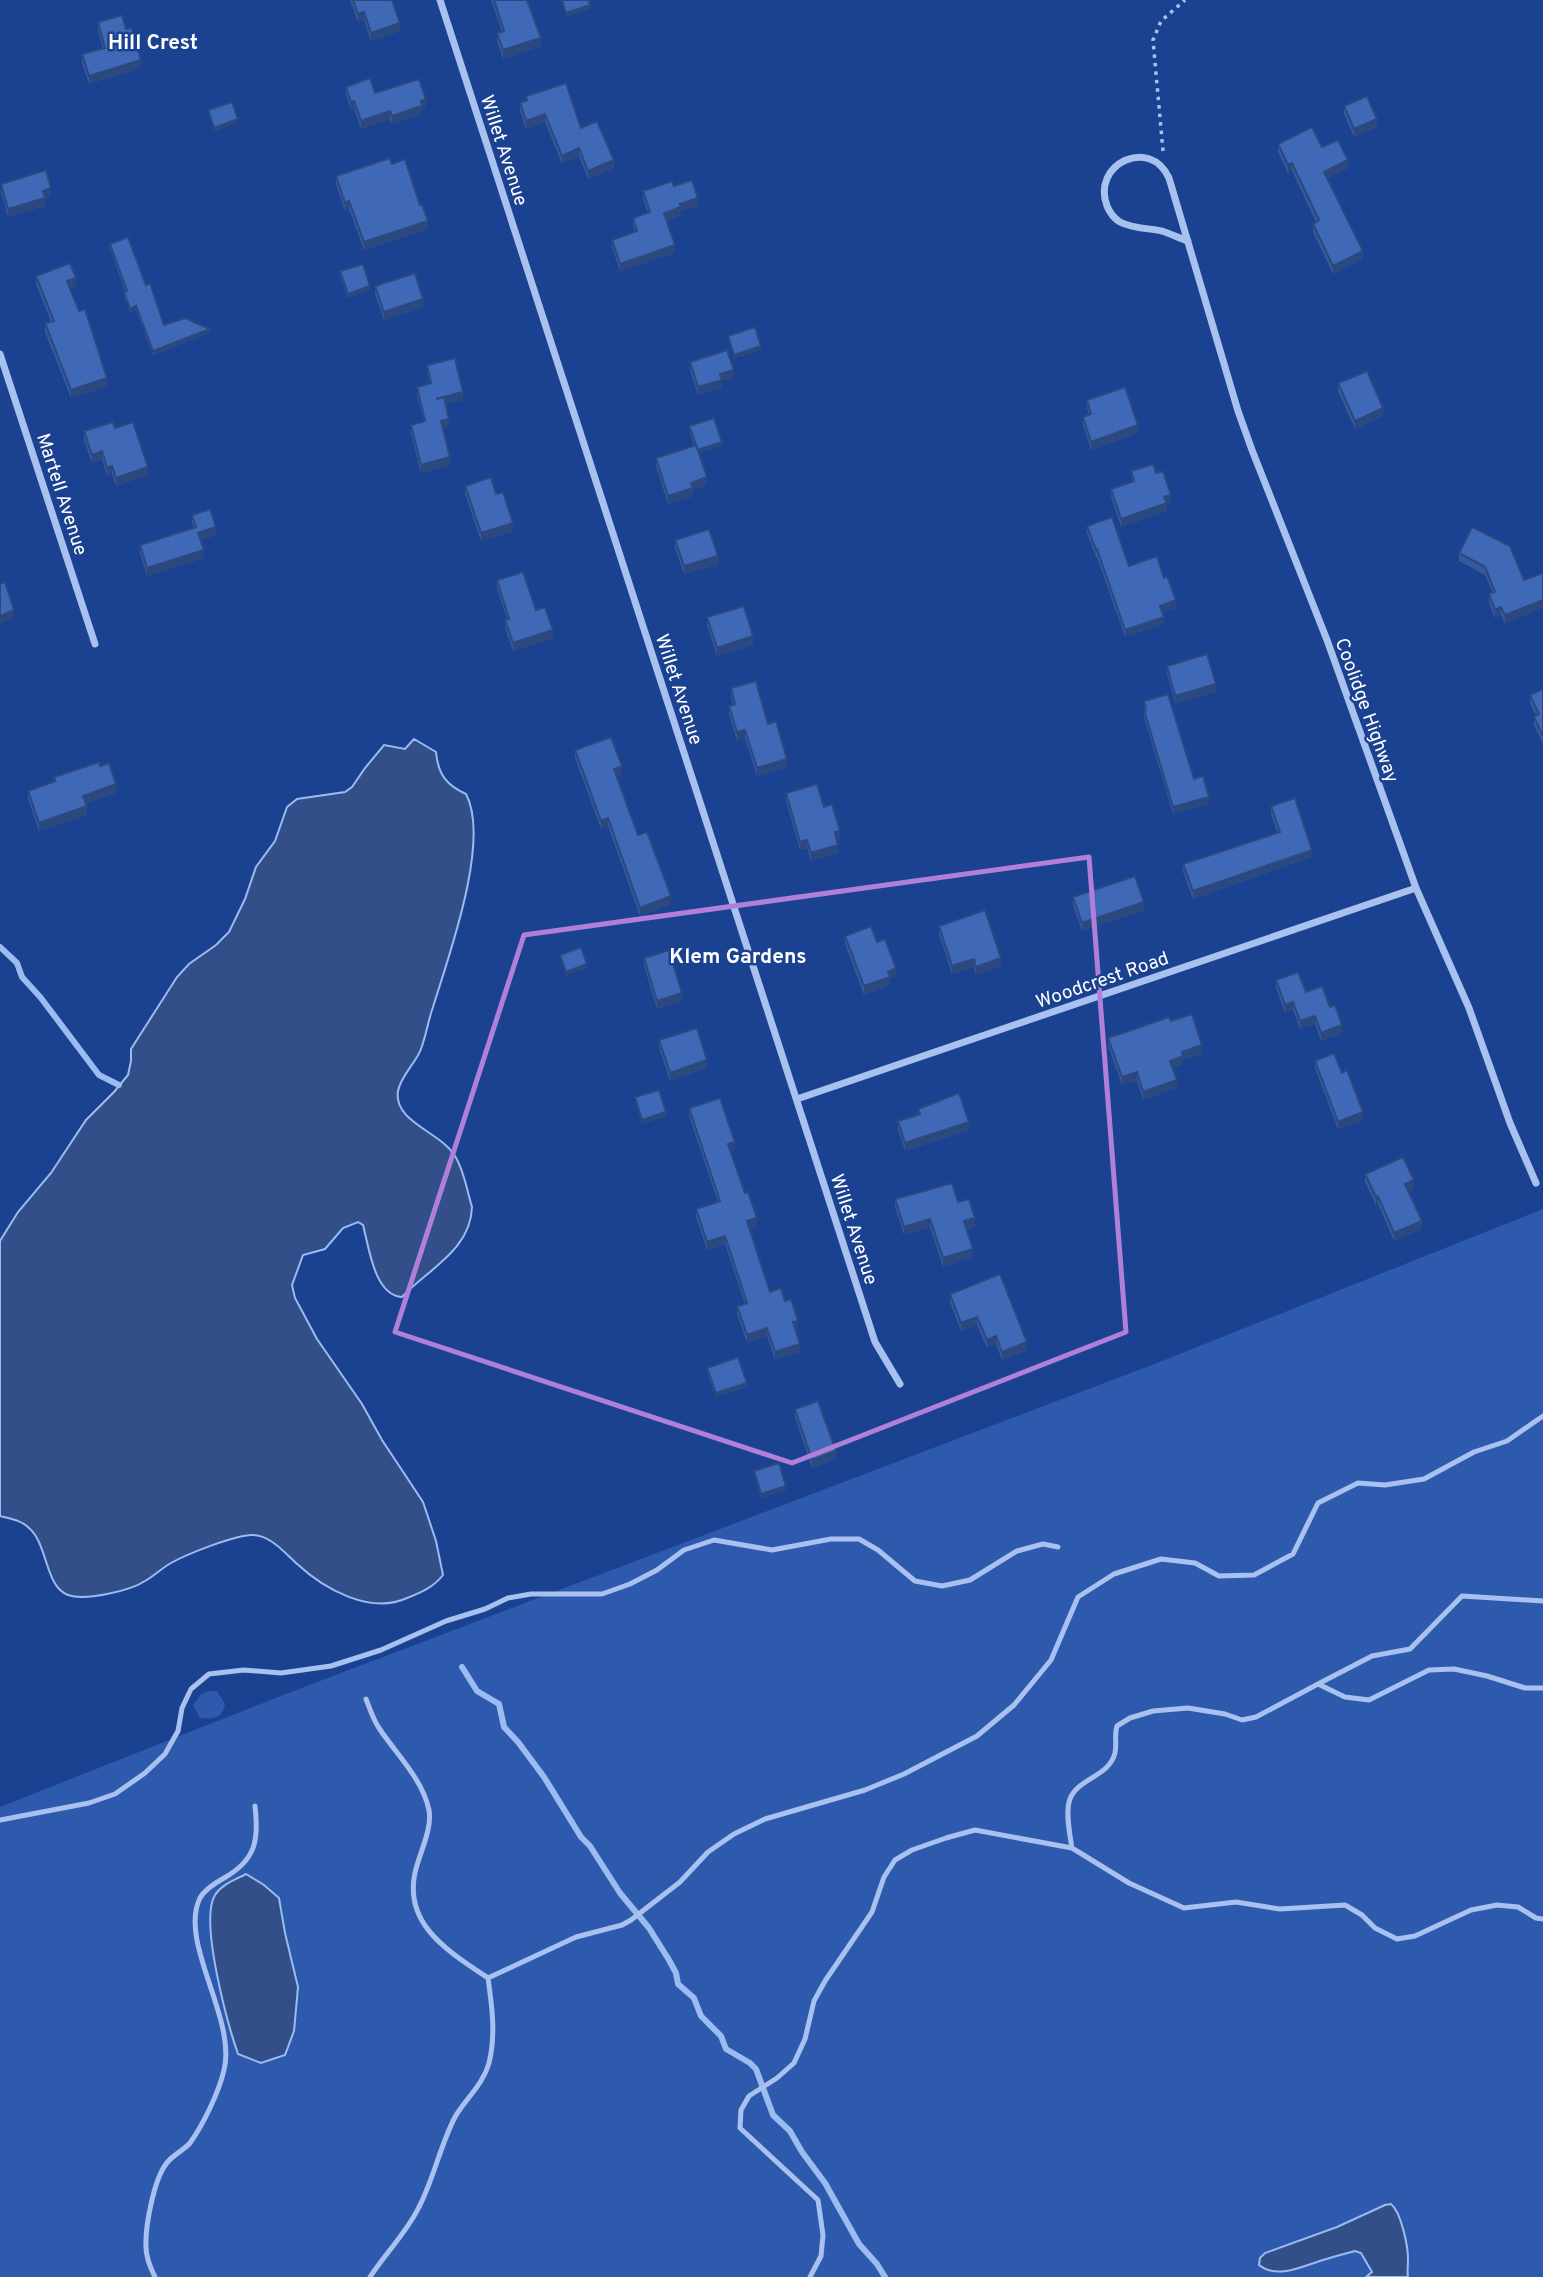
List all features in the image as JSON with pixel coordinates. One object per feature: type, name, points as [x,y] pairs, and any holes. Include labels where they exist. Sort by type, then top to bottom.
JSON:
[{"type":"street","name":"Willet Avenue","points":[[439,0],[875,1342],[900,1384]]},
{"type":"street","name":"Coolidge Highway","points":[[1188,241],[1162,231],[1131,227],[1110,214],[1104,190],[1105,179],[1113,169],[1121,162],[1133,158],[1155,160],[1164,166],[1169,178],[1188,241],[1242,424],[1327,640],[1416,888],[1469,1008],[1510,1123],[1536,1183]]},
{"type":"street","name":"Martell Avenue","points":[[0,354],[95,644]]},
{"type":"street","name":"Woodcrest Road","points":[[797,1099],[1416,888]]},
{"type":"lane","points":[[488,1978],[576,1937],[631,1920],[680,1882],[708,1853],[734,1834],[765,1819],[865,1790],[904,1774],[977,1735],[1014,1705],[1051,1660],[1078,1597],[1114,1574],[1161,1559],[1195,1563],[1219,1576],[1254,1575],[1293,1554],[1318,1503],[1358,1483],[1385,1485],[1424,1479],[1474,1452],[1507,1441],[1543,1416]]},
{"type":"lane","points":[[0,1820],[89,1803],[115,1794],[145,1773],[165,1754],[178,1731],[182,1708],[191,1689],[209,1674],[244,1671],[281,1673],[331,1666],[381,1650],[446,1621],[485,1609],[508,1598],[531,1594],[602,1594],[657,1570],[684,1550],[714,1540],[772,1550],[831,1539],[859,1539],[878,1550],[915,1581],[942,1586],[970,1580],[1017,1550],[1042,1544],[1058,1547]]},
{"type":"lane","points":[[1072,1848],[1070,1799],[1082,1784],[1103,1772],[1115,1753],[1114,1735],[1117,1726],[1130,1718],[1153,1711],[1188,1708],[1225,1714],[1242,1720],[1256,1717],[1373,1656],[1410,1649],[1462,1596],[1543,1601]]},
{"type":"lane","points":[[1318,1684],[1345,1697],[1369,1700],[1429,1671],[1454,1669],[1525,1688],[1543,1688]]},
{"type":"lane","points":[[366,1699],[377,1725],[417,1781],[430,1812],[411,1880],[417,1915],[441,1943],[488,1978]]},
{"type":"lane","points":[[155,2277],[148,2261],[146,2245],[159,2180],[166,2164],[188,2145],[201,2125],[224,2070],[226,2053],[221,2020],[196,1932],[195,1914],[207,1888],[235,1871],[249,1858],[256,1842],[258,1827],[255,1806]]},
{"type":"lane","points":[[810,2277],[821,2256],[823,2235],[818,2200],[740,2128],[741,2110],[749,2096],[794,2063],[805,2039],[814,2001],[825,1981],[872,1912],[884,1877],[895,1860],[912,1850],[975,1830],[1072,1848],[1129,1883],[1184,1908],[1236,1902],[1280,1909],[1345,1905],[1362,1915],[1375,1928],[1397,1939],[1415,1936],[1471,1910],[1497,1905],[1518,1907],[1535,1918],[1543,1919]]},
{"type":"lane","points":[[370,2277],[410,2224],[449,2129],[458,2112],[484,2079],[492,2038],[488,1978]]},
{"type":"path","points":[[1165,159],[1153,40],[1161,21],[1185,0]]},
{"type":"highlighted area","points":[[1089,857],[1126,1332],[792,1463],[395,1332],[524,935]]},
{"type":"shaded area","points":[[414,739],[436,752],[444,778],[466,794],[472,815],[474,840],[457,930],[423,1044],[400,1085],[398,1102],[410,1119],[439,1140],[455,1156],[472,1207],[470,1222],[456,1247],[402,1297],[385,1288],[379,1279],[363,1225],[358,1222],[343,1228],[325,1249],[303,1255],[292,1285],[295,1298],[317,1339],[362,1404],[423,1502],[436,1541],[443,1575],[422,1592],[407,1598],[393,1602],[363,1601],[348,1597],[320,1582],[271,1541],[252,1535],[223,1541],[188,1555],[129,1588],[96,1596],[68,1595],[55,1583],[40,1544],[29,1528],[16,1520],[0,1516],[0,1241],[18,1212],[51,1173],[86,1120],[128,1075],[131,1049],[177,977],[229,932],[245,899],[256,867],[275,841],[287,807],[297,799],[345,792],[352,787],[384,745],[405,749]]},
{"type":"shaded area","points":[[1543,1209],[1543,2277],[0,2277],[0,1807],[278,1697],[1157,1363]]},
{"type":"shaded area","points":[[217,1691],[225,1704],[224,1709],[216,1717],[200,1718],[193,1705],[201,1694]]},
{"type":"shaded area","points":[[246,1874],[279,1898],[298,1987],[294,2031],[285,2055],[261,2063],[238,2054],[217,1973],[210,1927],[215,1895],[225,1885]]},
{"type":"shaded area","points":[[1391,2204],[1401,2221],[1405,2238],[1408,2277],[1366,2277],[1372,2272],[1361,2253],[1355,2251],[1278,2272],[1259,2265],[1260,2258],[1265,2253]]},
{"type":"building","points":[[353,0],[392,0],[400,23],[371,33],[364,12],[358,14]]},
{"type":"building","points":[[494,0],[527,0],[541,38],[503,50],[497,33],[504,31]]},
{"type":"building","points":[[562,0],[589,0],[590,5],[566,13]]},
{"type":"building","points":[[122,15],[126,29],[132,28],[141,60],[89,76],[82,54],[105,48],[98,22]]},
{"type":"building","points":[[370,78],[375,93],[419,79],[426,99],[421,101],[422,106],[392,116],[390,111],[361,121],[346,87]]},
{"type":"building","points":[[566,83],[581,128],[597,121],[614,160],[588,171],[579,148],[562,156],[545,114],[526,121],[520,103],[527,100],[526,96]]},
{"type":"building","points":[[1367,96],[1377,119],[1354,129],[1344,106]]},
{"type":"building","points":[[232,102],[238,119],[214,128],[208,110]]},
{"type":"building","points":[[1312,127],[1322,147],[1338,140],[1348,160],[1324,172],[1363,251],[1333,266],[1313,224],[1319,220],[1292,163],[1288,165],[1278,144]]},
{"type":"building","points":[[390,158],[392,164],[405,159],[428,221],[364,242],[349,201],[345,203],[336,176]]},
{"type":"building","points":[[46,170],[51,188],[43,191],[45,198],[8,209],[1,184]]},
{"type":"building","points":[[692,180],[698,198],[664,213],[675,245],[620,264],[612,240],[637,231],[633,218],[650,212],[643,191],[672,181],[674,186]]},
{"type":"building","points":[[128,237],[146,285],[150,283],[164,325],[185,318],[210,329],[153,351],[136,306],[130,309],[124,292],[127,291],[110,244]]},
{"type":"building","points":[[70,263],[76,278],[67,281],[79,311],[85,309],[107,378],[71,390],[45,323],[54,321],[36,276]]},
{"type":"building","points":[[363,264],[370,286],[348,294],[340,271]]},
{"type":"building","points":[[415,273],[423,299],[384,312],[375,286]]},
{"type":"building","points":[[755,327],[761,346],[734,355],[728,336]]},
{"type":"building","points":[[727,350],[734,370],[720,374],[722,380],[698,387],[690,362]]},
{"type":"building","points":[[455,358],[463,392],[436,399],[444,397],[449,419],[441,421],[450,457],[421,465],[411,425],[425,421],[417,387],[431,383],[427,365]]},
{"type":"building","points":[[1367,371],[1383,408],[1355,421],[1338,383]]},
{"type":"building","points":[[1125,387],[1138,425],[1091,442],[1083,417],[1091,414],[1087,400]]},
{"type":"building","points":[[714,418],[722,442],[698,450],[689,426]]},
{"type":"building","points":[[113,422],[115,428],[133,422],[148,467],[116,478],[112,466],[107,468],[102,451],[92,455],[84,431]]},
{"type":"building","points":[[696,445],[707,477],[691,483],[693,488],[668,496],[656,458]]},
{"type":"building","points":[[1153,464],[1156,473],[1163,471],[1171,495],[1164,497],[1167,503],[1121,519],[1111,489],[1134,481],[1131,471]]},
{"type":"building","points":[[491,477],[496,494],[503,492],[513,523],[481,533],[465,486]]},
{"type":"building","points":[[210,509],[216,527],[198,533],[204,550],[147,568],[140,545],[196,527],[192,515]]},
{"type":"building","points":[[1112,517],[1129,566],[1157,556],[1164,578],[1167,576],[1176,600],[1160,606],[1164,617],[1125,630],[1087,526]]},
{"type":"building","points":[[1472,527],[1510,546],[1524,580],[1543,573],[1543,600],[1505,615],[1501,607],[1495,610],[1489,594],[1495,592],[1485,567],[1459,553]]},
{"type":"building","points":[[709,529],[718,556],[684,566],[675,540]]},
{"type":"building","points":[[523,572],[536,610],[545,607],[553,630],[513,643],[497,580]]},
{"type":"building","points":[[5,582],[14,610],[0,616],[0,584]]},
{"type":"building","points":[[744,606],[753,636],[717,648],[707,617]]},
{"type":"building","points":[[1207,654],[1216,684],[1175,696],[1167,666]]},
{"type":"building","points":[[756,681],[768,724],[776,721],[787,759],[757,768],[745,730],[737,732],[729,706],[735,704],[731,688]]},
{"type":"building","points":[[1543,689],[1543,736],[1534,717],[1539,714],[1530,695]]},
{"type":"building","points":[[1168,694],[1194,779],[1203,776],[1209,797],[1173,807],[1144,710],[1144,701]]},
{"type":"building","points":[[611,737],[622,766],[614,769],[638,835],[647,832],[671,896],[640,908],[608,818],[601,821],[575,750]]},
{"type":"building","points":[[99,762],[100,766],[109,763],[116,784],[83,796],[87,806],[39,823],[28,791],[55,781],[54,777]]},
{"type":"building","points":[[817,784],[824,807],[832,804],[840,831],[835,832],[838,845],[811,853],[807,840],[800,842],[786,793]]},
{"type":"building","points":[[1295,798],[1312,850],[1193,891],[1183,864],[1280,832],[1271,806]]},
{"type":"building","points":[[1135,876],[1144,902],[1082,923],[1073,897]]},
{"type":"building","points":[[985,910],[1001,958],[976,967],[974,959],[952,966],[939,926]]},
{"type":"building","points":[[871,926],[877,942],[885,939],[896,968],[888,972],[890,977],[864,986],[845,936]]},
{"type":"building","points":[[581,947],[587,964],[566,972],[560,955]]},
{"type":"building","points":[[669,950],[682,993],[657,1001],[644,958]]},
{"type":"building","points":[[1298,972],[1306,992],[1322,986],[1330,1007],[1335,1005],[1342,1025],[1321,1033],[1315,1016],[1300,1021],[1293,1002],[1285,1005],[1276,980]]},
{"type":"building","points":[[1192,1014],[1202,1045],[1182,1052],[1183,1056],[1170,1061],[1177,1080],[1143,1092],[1137,1072],[1122,1077],[1108,1038],[1169,1017],[1171,1021]]},
{"type":"building","points":[[697,1028],[707,1060],[670,1073],[659,1040]]},
{"type":"building","points":[[1334,1053],[1342,1073],[1347,1070],[1363,1112],[1338,1122],[1315,1061]]},
{"type":"building","points":[[659,1090],[666,1112],[642,1120],[635,1097]]},
{"type":"building","points":[[959,1093],[969,1122],[905,1143],[898,1121],[920,1114],[918,1109]]},
{"type":"building","points":[[720,1098],[735,1142],[728,1144],[757,1218],[747,1221],[770,1292],[781,1288],[785,1301],[791,1299],[798,1321],[793,1322],[800,1344],[775,1352],[767,1328],[747,1335],[737,1306],[747,1303],[725,1236],[707,1242],[696,1209],[720,1201],[689,1108]]},
{"type":"building","points":[[1403,1157],[1414,1180],[1405,1184],[1422,1221],[1394,1233],[1365,1174]]},
{"type":"building","points":[[952,1183],[958,1202],[969,1199],[975,1218],[964,1221],[973,1249],[943,1258],[930,1219],[904,1227],[895,1199]]},
{"type":"building","points":[[1000,1274],[1027,1342],[1002,1352],[996,1336],[987,1340],[977,1317],[961,1323],[950,1294]]},
{"type":"building","points":[[738,1357],[747,1383],[716,1393],[707,1368]]},
{"type":"building","points":[[818,1401],[836,1451],[812,1460],[795,1409]]},
{"type":"building","points":[[779,1463],[786,1486],[761,1494],[754,1471]]},
{"type":"waterway","points":[[0,947],[17,963],[22,977],[99,1075],[119,1085]]},
{"type":"waterway","points":[[462,1667],[477,1691],[499,1704],[504,1727],[544,1777],[581,1837],[590,1846],[620,1893],[649,1928],[676,1973],[678,1984],[694,1998],[701,2016],[721,2036],[726,2049],[756,2069],[773,2115],[790,2131],[825,2183],[859,2244],[885,2277]]},
{"type":"district","name":"Hill Crest","points":[[153,42]]},
{"type":"district","name":"Klem Gardens","points":[[738,956]]}]
